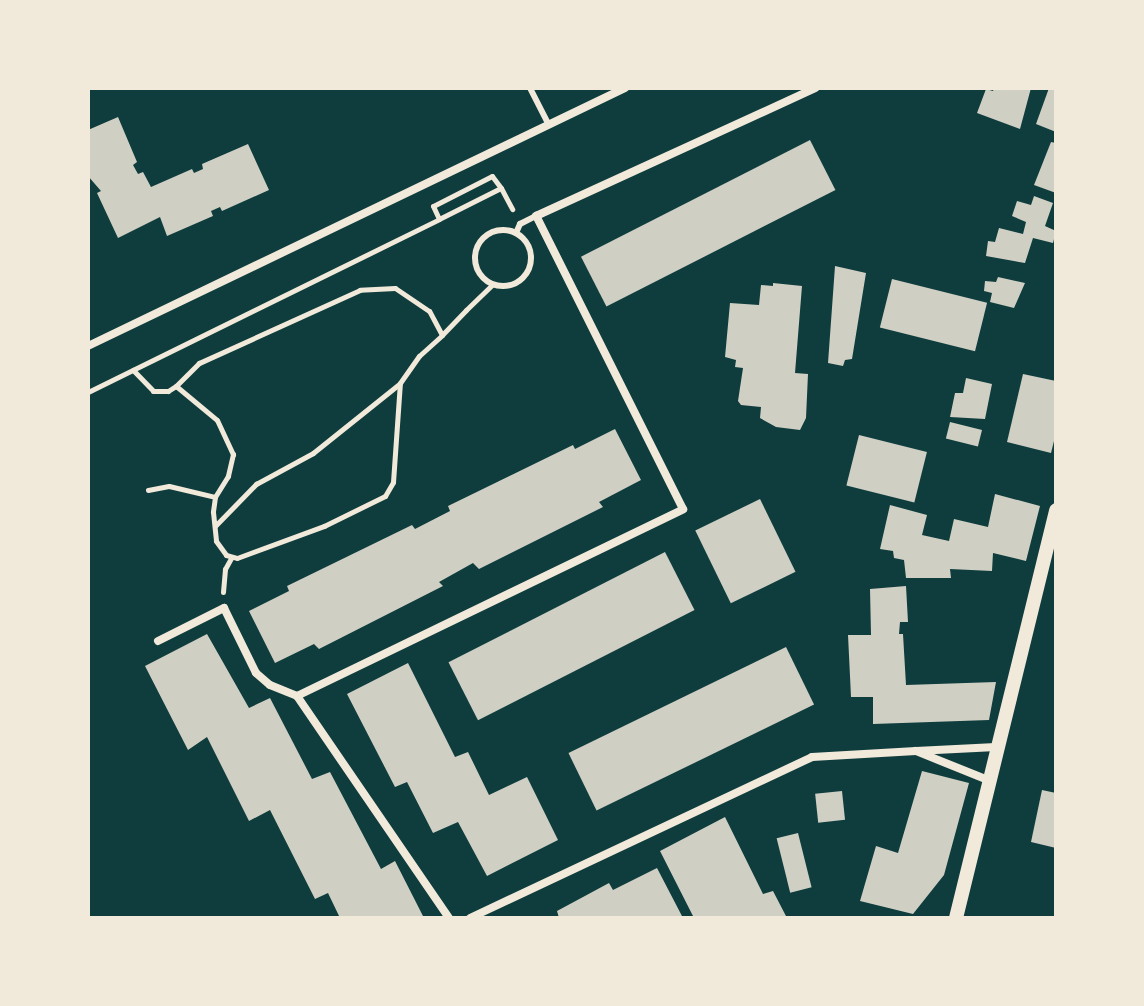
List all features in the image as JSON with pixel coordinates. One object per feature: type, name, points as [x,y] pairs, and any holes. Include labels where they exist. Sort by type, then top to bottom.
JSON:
[{"type":"street","points":[[88,346],[625,88]]},
{"type":"street","points":[[297,696],[683,509],[536,216],[815,88]]},
{"type":"street","points":[[956,918],[1056,510]]},
{"type":"street","points":[[158,641],[224,608],[256,673],[270,685],[297,696],[449,918]]},
{"type":"street","points":[[470,918],[812,757],[996,747]]},
{"type":"street","points":[[916,751],[988,780]]},
{"type":"lane","points":[[530,88],[548,123]]},
{"type":"lane","points":[[516,233],[520,224],[536,216]]},
{"type":"lane","points":[[494,231],[516,233],[530,250],[528,272],[510,286],[493,284],[478,271],[476,248],[485,235],[494,231]]},
{"type":"path","points":[[439,219],[433,206],[492,176],[520,224]]},
{"type":"path","points":[[88,392],[501,188]]},
{"type":"path","points":[[214,526],[256,484],[313,453],[400,383],[419,356],[493,284]]},
{"type":"path","points":[[133,370],[153,391],[168,391],[199,363],[360,290],[395,288],[429,311],[442,335]]},
{"type":"path","points":[[231,558],[324,526],[385,496],[393,482],[400,383]]},
{"type":"path","points":[[176,386],[217,420],[233,454],[228,476],[215,497],[214,526],[216,541],[231,558]]},
{"type":"path","points":[[148,490],[169,486],[215,497]]},
{"type":"path","points":[[224,608],[222,588],[231,558]]},
{"type":"building","points":[[994,88],[1031,88],[1020,129],[977,113],[986,89],[993,91]]},
{"type":"building","points":[[1049,88],[1056,88],[1056,132],[1036,124]]},
{"type":"building","points":[[118,117],[137,162],[133,165],[138,174],[143,172],[151,187],[192,169],[194,173],[203,169],[202,164],[248,144],[269,190],[222,211],[220,207],[211,211],[213,216],[167,236],[160,217],[118,238],[97,193],[101,191],[88,176],[88,130]]},
{"type":"building","points":[[810,140],[835,190],[606,307],[581,257]]},
{"type":"building","points":[[1051,142],[1056,143],[1056,193],[1034,185]]},
{"type":"building","points":[[1034,196],[1053,203],[1045,226],[1056,231],[1053,243],[1033,238],[1025,263],[986,256],[988,241],[995,242],[999,228],[1023,234],[1026,222],[1012,216],[1017,201],[1031,205]]},
{"type":"building","points":[[835,266],[866,273],[852,359],[845,360],[843,366],[828,363]]},
{"type":"building","points":[[998,277],[1025,283],[1014,308],[990,302],[992,293],[984,291],[985,281],[996,282]]},
{"type":"building","points":[[892,279],[987,303],[975,351],[880,328]]},
{"type":"building","points":[[773,283],[802,286],[795,373],[808,374],[806,418],[800,430],[776,427],[760,418],[761,407],[741,405],[738,401],[743,368],[735,367],[736,360],[725,357],[730,303],[759,305],[761,285],[773,286]]},
{"type":"building","points":[[1023,374],[1056,381],[1056,433],[1051,453],[1007,442]]},
{"type":"building","points":[[966,378],[992,384],[985,419],[950,417],[955,393],[963,393]]},
{"type":"building","points":[[950,422],[982,430],[978,446],[946,438]]},
{"type":"building","points":[[615,429],[641,480],[599,502],[603,507],[479,569],[473,563],[439,582],[443,586],[319,649],[314,644],[275,663],[249,611],[289,591],[287,586],[412,525],[415,529],[450,511],[448,506],[573,445],[575,449]]},
{"type":"building","points":[[859,435],[927,452],[914,502],[846,485]]},
{"type":"building","points":[[995,494],[1040,506],[1026,561],[993,553],[992,571],[950,569],[951,578],[906,578],[904,560],[894,558],[893,551],[880,549],[890,505],[927,515],[922,535],[949,541],[954,519],[988,527]]},
{"type":"building","points":[[760,499],[796,572],[731,603],[695,531]]},
{"type":"building","points":[[665,552],[695,610],[478,720],[448,662]]},
{"type":"building","points":[[906,586],[908,622],[900,622],[899,634],[903,634],[906,685],[996,682],[989,720],[873,724],[873,697],[851,697],[848,635],[871,635],[870,589]]},
{"type":"building","points":[[207,634],[249,708],[270,698],[312,779],[330,772],[381,869],[395,861],[424,918],[340,918],[328,893],[315,899],[270,810],[249,821],[207,737],[188,750],[145,666]]},
{"type":"building","points":[[786,647],[814,705],[597,811],[568,753]]},
{"type":"building","points":[[408,663],[455,757],[468,752],[489,795],[527,777],[558,840],[487,876],[458,822],[433,833],[407,782],[395,787],[347,694]]},
{"type":"building","points":[[922,771],[969,783],[944,875],[913,914],[860,901],[876,846],[898,853]]},
{"type":"building","points":[[1042,790],[1056,793],[1056,848],[1031,842]]},
{"type":"building","points":[[842,791],[845,820],[818,823],[815,794]]},
{"type":"building","points":[[725,817],[763,894],[773,891],[787,918],[694,918],[660,851]]},
{"type":"building","points":[[798,833],[812,887],[790,893],[777,838]]},
{"type":"building","points":[[657,868],[683,918],[559,918],[557,911],[609,883],[613,890]]}]
